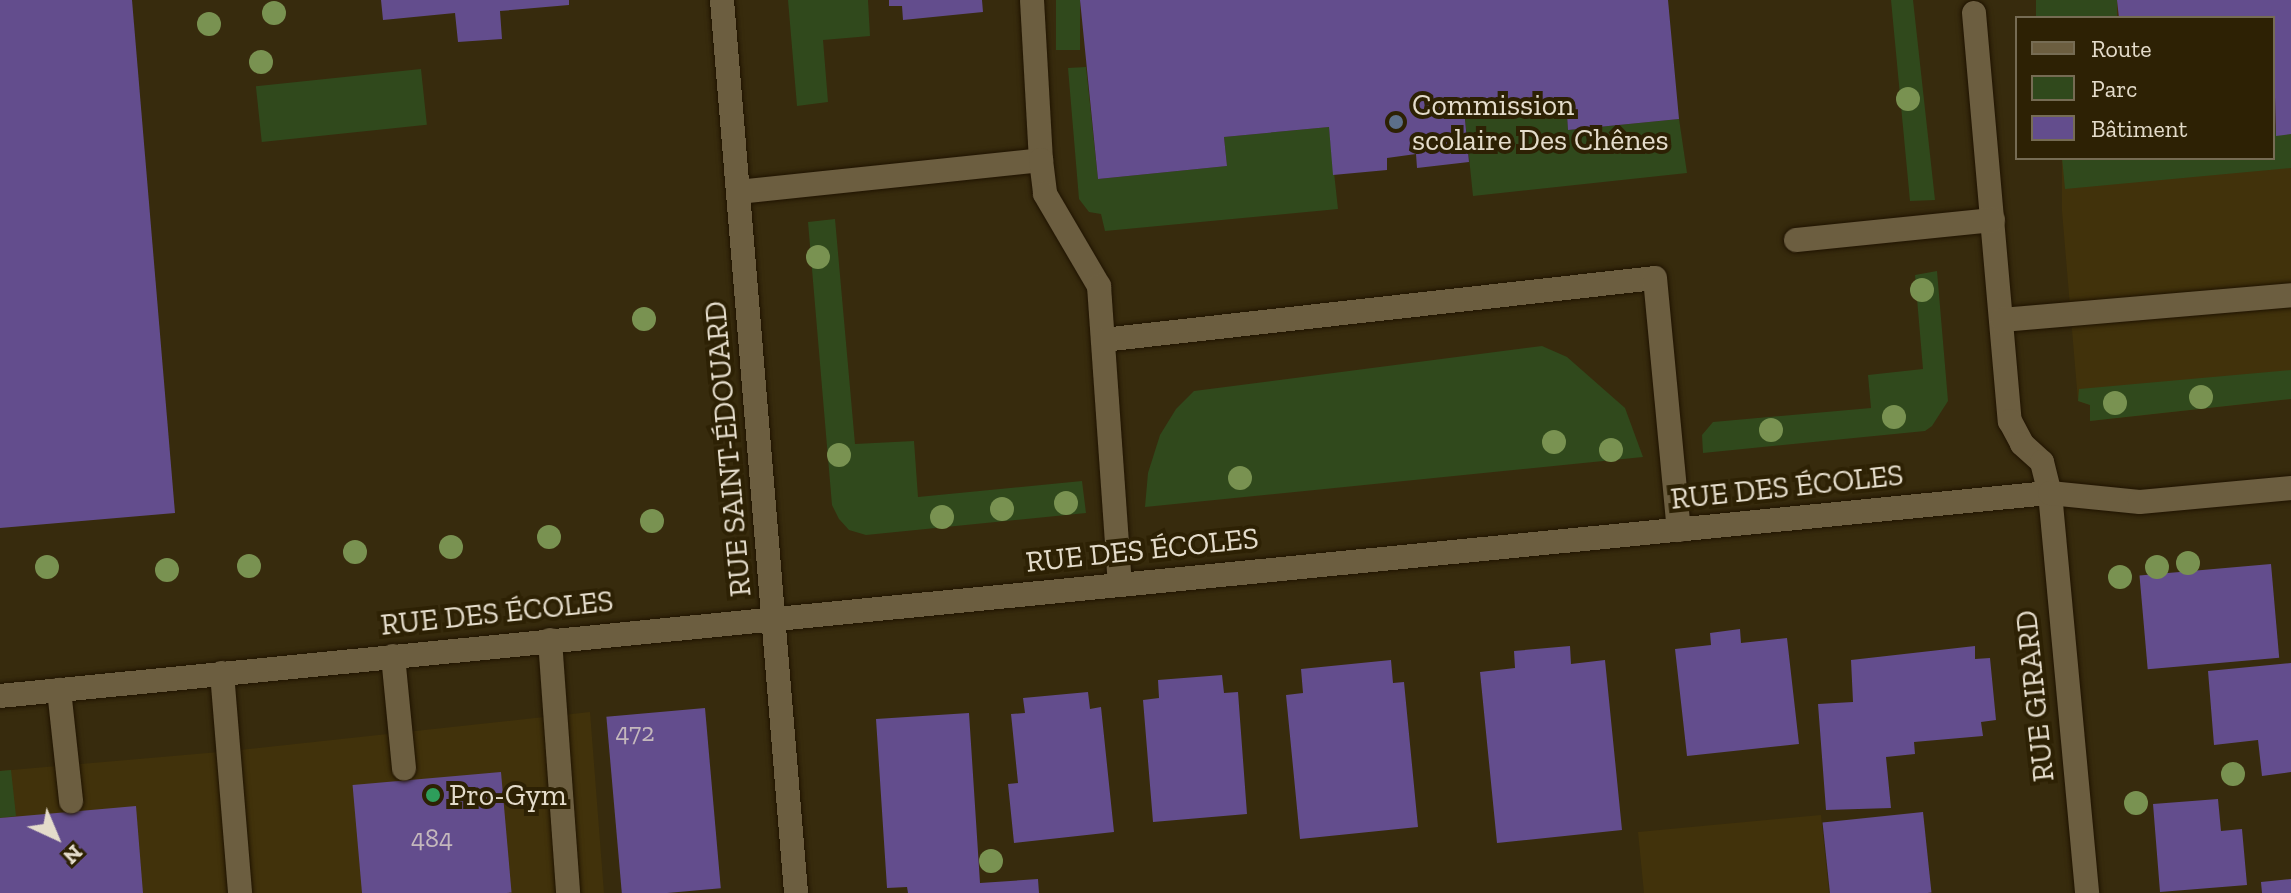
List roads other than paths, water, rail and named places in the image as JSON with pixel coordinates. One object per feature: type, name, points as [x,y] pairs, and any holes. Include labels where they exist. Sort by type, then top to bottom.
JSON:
[{"type":"street","name":"RUE SAINT-ÉDOUARD","points":[[722,0],[796,893]]},
{"type":"street","points":[[1032,0],[1045,194],[1099,286],[1120,584]]},
{"type":"street","name":"RUE GIRARD","points":[[1974,13],[2010,421],[2022,444],[2042,462],[2050,493],[2087,893]]},
{"type":"street","points":[[738,192],[1041,160]]},
{"type":"street","points":[[1796,240],[1993,220]]},
{"type":"street","points":[[1103,340],[1655,278],[1679,530]]},
{"type":"street","points":[[2002,320],[2291,295]]},
{"type":"street","name":"RUE DES ÉCOLES","points":[[0,696],[2050,493],[2140,502],[2291,488]]},
{"type":"street","points":[[550,640],[568,893]]},
{"type":"street","points":[[393,656],[404,768]]},
{"type":"street","points":[[222,673],[240,893]]},
{"type":"street","points":[[59,690],[71,801]]},
{"type":"place","name":"Commission scolaire Des Chênes","points":[[1396,122]]},
{"type":"place","name":"Pro-Gym","points":[[433,795]]}]
